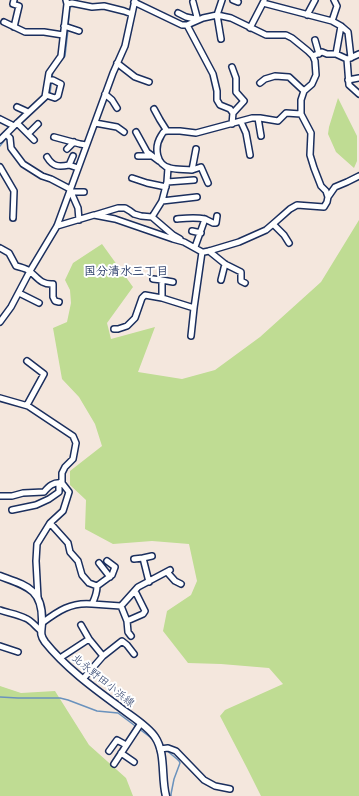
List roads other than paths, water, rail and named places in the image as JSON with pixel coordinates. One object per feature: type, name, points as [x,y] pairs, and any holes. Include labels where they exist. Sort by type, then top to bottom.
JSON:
[{"type":"main road","points":[[0,576],[27,586],[38,598],[42,623],[40,630]]},
{"type":"main road","name":"北永野田小浜線","points":[[40,630],[42,638],[70,669],[139,726],[151,732],[155,737],[162,758],[166,796]]},
{"type":"street","points":[[14,0],[12,4],[21,6],[14,27]]},
{"type":"street","points":[[221,40],[217,15],[222,0]]},
{"type":"street","points":[[307,15],[313,0]]},
{"type":"street","points":[[332,21],[337,6],[334,0]]},
{"type":"street","points":[[0,322],[11,307],[30,271],[57,226],[105,94],[125,46],[134,1],[182,25],[187,25],[196,20],[217,15],[231,18],[266,35],[286,35],[292,38],[313,56],[316,75],[312,84],[304,91],[301,100],[301,114],[311,133],[310,155],[314,168],[321,186],[326,191],[328,197]]},
{"type":"street","points":[[250,28],[263,1],[332,21],[341,26],[348,32],[349,85],[359,94]]},
{"type":"street","points":[[193,2],[197,14],[196,20]]},
{"type":"street","points":[[48,96],[50,80],[49,73],[61,56],[63,35],[67,27],[68,3],[92,7],[104,6],[132,14]]},
{"type":"street","points":[[178,13],[196,20]]},
{"type":"street","points":[[4,22],[26,32],[44,32],[63,35]]},
{"type":"street","points":[[187,25],[213,74],[217,91],[217,100],[220,105],[230,109],[233,113]]},
{"type":"street","points":[[336,54],[341,26]]},
{"type":"street","points":[[67,27],[79,31]]},
{"type":"street","points":[[315,40],[319,54]]},
{"type":"street","points":[[313,56],[322,52],[327,54],[336,54],[349,59],[359,54]]},
{"type":"street","points":[[117,64],[135,76],[149,82]]},
{"type":"street","points":[[232,67],[236,78],[236,92],[244,101],[233,113],[232,124]]},
{"type":"street","points":[[260,83],[265,79],[275,76],[289,77],[304,91]]},
{"type":"street","points":[[348,80],[359,78]]},
{"type":"street","points":[[0,140],[7,135],[28,112],[45,97],[48,96],[55,98],[58,96],[62,84],[50,80]]},
{"type":"street","points":[[105,94],[112,100],[117,108]]},
{"type":"street","points":[[17,107],[28,112]]},
{"type":"street","points":[[154,109],[167,131]]},
{"type":"street","points":[[208,183],[203,178],[203,166],[192,170],[168,168],[161,164],[157,155],[157,146],[160,136],[165,131],[196,133],[252,118],[278,120],[286,113],[301,114]]},
{"type":"street","points":[[0,118],[17,125],[34,140]]},
{"type":"street","points":[[258,118],[261,136]]},
{"type":"street","points":[[241,122],[246,133],[250,155]]},
{"type":"street","points":[[95,123],[119,126],[124,132]]},
{"type":"street","points":[[28,134],[38,124]]},
{"type":"street","points":[[136,132],[147,152],[160,161]]},
{"type":"street","points":[[7,135],[11,148],[24,164],[42,176],[51,179],[70,191],[84,192]]},
{"type":"street","points":[[54,137],[86,145]]},
{"type":"street","points":[[67,149],[74,142]]},
{"type":"street","points":[[192,170],[196,149]]},
{"type":"street","points":[[70,165],[73,156]]},
{"type":"street","points":[[138,156],[151,156]]},
{"type":"street","points":[[47,157],[54,165],[60,167],[70,165],[78,168]]},
{"type":"street","points":[[0,167],[14,191],[13,218]]},
{"type":"street","points":[[152,217],[162,200],[167,185],[168,168]]},
{"type":"street","points":[[57,226],[118,208],[125,208],[134,214],[152,217],[173,235],[184,242],[202,252],[209,251],[240,242],[266,230],[290,209],[297,205],[324,207],[328,197],[335,187],[359,176]]},
{"type":"street","points":[[132,178],[147,183],[167,185],[194,180]]},
{"type":"street","points":[[70,191],[78,208],[79,220]]},
{"type":"street","points":[[162,200],[197,197]]},
{"type":"street","points":[[94,216],[115,219],[184,242]]},
{"type":"street","points":[[177,219],[198,218],[216,223],[217,216]]},
{"type":"street","points":[[195,247],[205,219]]},
{"type":"street","points":[[273,224],[284,235],[289,243]]},
{"type":"street","points":[[192,231],[201,233]]},
{"type":"street","points":[[0,247],[9,253],[16,266],[30,271],[44,283],[53,284],[53,297],[59,302]]},
{"type":"street","points":[[209,251],[225,264],[241,272],[241,281],[245,283]]},
{"type":"street","points":[[191,336],[202,252]]},
{"type":"street","points":[[221,280],[225,264]]},
{"type":"street","points":[[153,278],[173,282]]},
{"type":"street","points":[[162,280],[162,298]]},
{"type":"street","points":[[19,293],[39,302]]},
{"type":"street","points":[[114,328],[118,329],[126,326],[135,318],[142,298],[145,295],[162,298],[194,308]]},
{"type":"street","points":[[27,361],[44,374],[27,405]]},
{"type":"street","points":[[0,398],[27,405],[73,436],[76,443],[73,459],[65,467],[62,473],[59,492],[36,505],[12,510]]},
{"type":"street","points":[[0,496],[44,492],[51,485],[61,483]]},
{"type":"street","points":[[38,598],[36,561],[37,544],[50,523],[63,511],[67,501],[70,492],[61,483]]},
{"type":"street","points":[[50,523],[68,543],[70,552],[78,562],[82,575],[88,582],[97,586]]},
{"type":"street","points":[[134,559],[152,556]]},
{"type":"street","points":[[143,558],[149,582]]},
{"type":"street","points":[[97,586],[112,575],[115,567],[107,561]]},
{"type":"street","points":[[99,563],[110,577]]},
{"type":"street","points":[[121,606],[138,588],[169,571],[175,581],[181,584]]},
{"type":"street","points":[[92,604],[97,586]]},
{"type":"street","points":[[127,621],[143,614],[145,611],[135,591]]},
{"type":"street","points":[[42,623],[56,613],[77,604],[121,606]]},
{"type":"street","points":[[121,606],[127,621],[128,632],[131,636]]},
{"type":"street","points":[[0,610],[26,618],[40,630]]},
{"type":"street","points":[[80,625],[103,656]]},
{"type":"street","points":[[60,658],[89,639]]},
{"type":"street","points":[[83,679],[103,656],[122,641],[134,654]]},
{"type":"street","points":[[0,646],[18,652]]},
{"type":"street","points":[[114,764],[139,726]]},
{"type":"street","points":[[109,751],[117,740],[126,745]]},
{"type":"street","points":[[160,749],[168,748],[176,751],[204,780],[215,786],[230,789]]},
{"type":"street","points":[[121,753],[134,762]]},
{"type":"waterway","points":[[68,26],[70,6]]},
{"type":"waterway","points":[[56,67],[65,56],[68,30]]},
{"type":"waterway","points":[[9,134],[47,99],[50,93],[53,71]]},
{"type":"waterway","points":[[0,146],[7,137]]},
{"type":"waterway","points":[[0,697],[60,698],[97,711],[118,713],[154,741]]},
{"type":"waterway","points":[[166,750],[180,763],[174,779],[171,796]]},
{"type":"district","name":"国分清水三丁目","points":[[126,272]]}]
